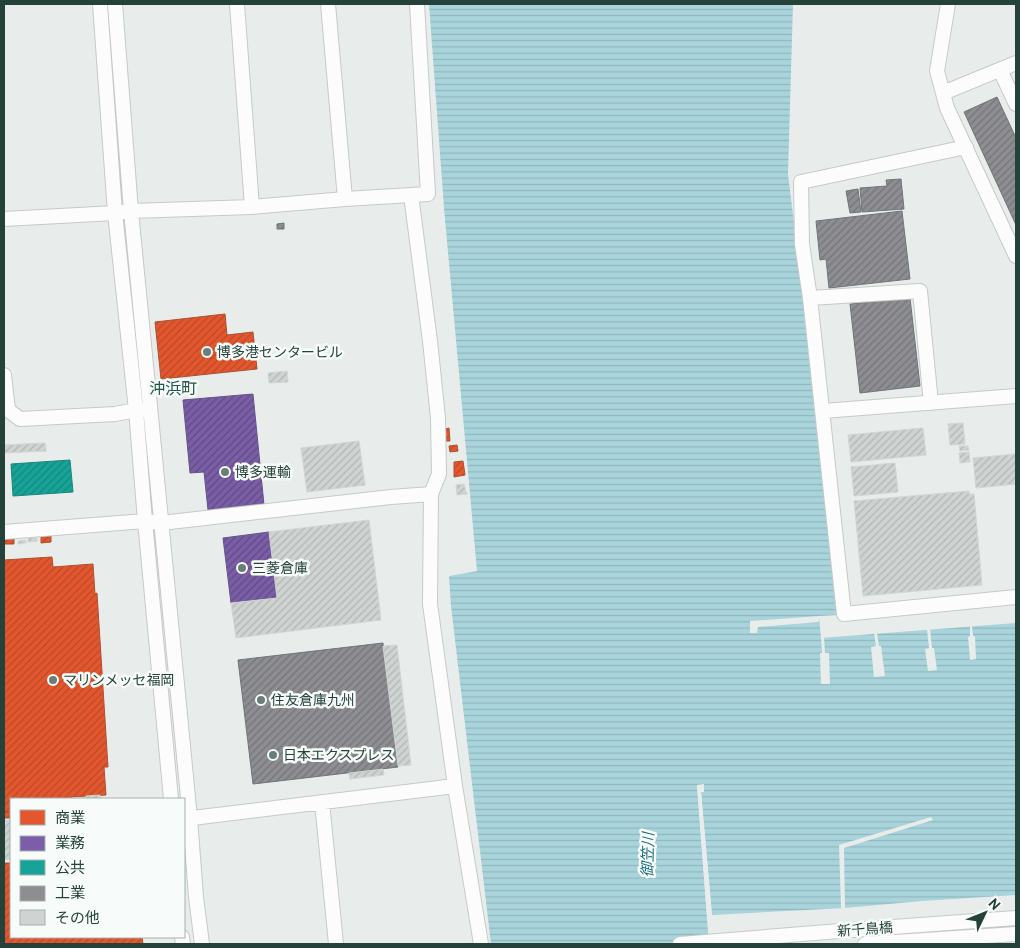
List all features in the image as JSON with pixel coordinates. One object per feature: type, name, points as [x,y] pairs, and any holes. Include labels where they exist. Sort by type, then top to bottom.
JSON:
[{"type":"street","points":[[100,4],[115,213],[136,410],[171,798]]},
{"type":"street","points":[[115,4],[130,211],[161,523],[187,818],[202,944]]},
{"type":"street","points":[[237,4],[252,207]]},
{"type":"street","points":[[328,4],[345,199]]},
{"type":"street","points":[[4,219],[130,211],[252,207],[428,194],[417,4]]},
{"type":"street","points":[[948,4],[937,71],[947,108],[1016,256]]},
{"type":"street","points":[[943,93],[1016,63]]},
{"type":"street","points":[[1000,70],[1016,104]]},
{"type":"street","points":[[966,147],[801,182],[802,244],[823,411],[844,614],[1016,596]]},
{"type":"street","points":[[411,195],[438,418],[440,474],[431,494],[430,604],[455,786],[481,944]]},
{"type":"street","points":[[810,298],[920,291],[931,403]]},
{"type":"street","points":[[4,375],[8,410],[20,419],[115,414],[136,410],[150,410]]},
{"type":"street","points":[[823,411],[1016,396]]},
{"type":"street","points":[[4,532],[145,521],[161,523],[431,494]]},
{"type":"street","points":[[187,818],[455,786]]},
{"type":"street","points":[[322,802],[336,944]]},
{"type":"street","name":"新千鳥橋","points":[[680,944],[1016,918]]},
{"type":"street","name":"新千鳥橋","points":[[865,944],[1016,934]]},
{"type":"water","name":"御笠川","points":[[429,4],[793,4],[788,174],[821,445],[839,615],[819,616],[821,638],[1016,623],[1016,895],[845,908],[712,915],[701,792],[704,792],[704,785],[697,785],[709,944],[491,944],[449,576],[477,571],[444,208]]},
{"type":"pier","points":[[819,616],[819,622],[758,627],[757,633],[750,633],[750,621]]},
{"type":"pier","points":[[970,626],[972,626],[973,636],[975,636],[976,659],[970,660],[968,637],[970,636]]},
{"type":"pier","points":[[930,628],[937,670],[928,671],[925,649],[929,648],[927,629]]},
{"type":"pier","points":[[874,633],[877,633],[879,646],[881,646],[885,676],[874,677],[871,647],[876,646]]},
{"type":"pier","points":[[821,637],[824,637],[825,653],[829,653],[830,684],[821,684]]},
{"type":"pier","points":[[704,784],[704,792],[701,792],[712,915],[707,917],[697,785]]},
{"type":"pier","points":[[931,817],[933,820],[844,848],[845,908],[841,908],[839,845]]},
{"type":"building: 商業","name":"博多港センタービル","points":[[225,314],[227,335],[253,332],[257,369],[161,379],[155,322]]},
{"type":"building: 商業","points":[[449,428],[450,441],[446,441],[445,429]]},
{"type":"building: 商業","points":[[457,445],[458,451],[450,452],[449,446]]},
{"type":"building: 商業","points":[[463,461],[465,475],[454,477],[454,462]]},
{"type":"building: 商業","points":[[51,536],[51,542],[41,543],[41,537]]},
{"type":"building: 商業","points":[[14,539],[14,544],[4,544],[4,540]]},
{"type":"building: 商業","name":"マリンメッセ福岡","points":[[52,557],[53,567],[93,564],[95,594],[97,593],[108,767],[104,767],[106,795],[71,798],[10,798],[10,812],[4,812],[4,560]]},
{"type":"building: 商業","points":[[4,812],[10,812],[10,818],[4,818]]},
{"type":"building: 商業","points":[[4,863],[10,863],[10,938],[142,938],[143,944],[4,944]]},
{"type":"building: 業務","points":[[253,394],[264,505],[208,510],[204,472],[190,473],[183,400]]},
{"type":"building: 業務","points":[[269,532],[277,598],[231,603],[223,538]]},
{"type":"building: 公共","points":[[70,460],[73,492],[13,496],[11,464]]},
{"type":"building: 工業","points":[[997,97],[1016,138],[1016,225],[964,112]]},
{"type":"building: 工業","points":[[901,179],[904,209],[862,212],[860,188],[887,186],[886,180]]},
{"type":"building: 工業","points":[[858,189],[861,212],[850,213],[846,191]]},
{"type":"building: 工業","points":[[902,211],[910,279],[829,288],[826,259],[820,260],[816,221]]},
{"type":"building: 工業","points":[[284,223],[284,229],[277,229],[277,224]]},
{"type":"building: 工業","points":[[910,298],[920,386],[860,393],[850,304]]},
{"type":"building: 工業","points":[[383,643],[398,767],[253,784],[238,660]]},
{"type":"building: その他","points":[[287,371],[288,382],[269,383],[268,373]]},
{"type":"building: その他","points":[[963,423],[965,444],[950,445],[948,424]]},
{"type":"building: その他","points":[[923,428],[926,455],[851,462],[848,435]]},
{"type":"building: その他","points":[[359,441],[365,485],[307,492],[301,448]]},
{"type":"building: その他","points":[[45,443],[46,451],[4,453],[4,445]]},
{"type":"building: その他","points":[[959,446],[968,446],[969,450],[960,451]]},
{"type":"building: その他","points":[[969,452],[970,462],[960,463],[959,453]]},
{"type":"building: その他","points":[[1016,454],[1016,484],[976,488],[973,458]]},
{"type":"building: その他","points":[[895,463],[898,492],[854,496],[851,467]]},
{"type":"building: その他","points":[[464,484],[467,494],[457,495],[456,485]]},
{"type":"building: その他","points":[[969,491],[969,494],[974,494],[982,585],[863,596],[854,501]]},
{"type":"building: その他","points":[[369,520],[381,620],[236,638],[231,603],[277,598],[269,532]]},
{"type":"building: その他","points":[[28,538],[37,538],[37,541],[28,542]]},
{"type":"building: その他","points":[[26,540],[26,543],[18,544],[18,541]]},
{"type":"building: その他","points":[[397,645],[411,765],[398,766],[383,646]]},
{"type":"building: その他","points":[[383,769],[384,775],[350,779],[349,773]]},
{"type":"building: その他","points":[[100,795],[100,798],[86,798],[86,796]]},
{"type":"building: その他","points":[[4,820],[10,820],[10,859],[4,860]]},
{"type":"place","name":"博多港センタービル","points":[[207,352]]},
{"type":"place","name":"博多運輸","points":[[225,472]]},
{"type":"place","name":"三菱倉庫","points":[[242,568]]},
{"type":"place","name":"マリンメッセ福岡","points":[[53,680]]},
{"type":"place","name":"住友倉庫九州","points":[[261,700]]},
{"type":"place","name":"日本エクスプレス","points":[[273,755]]},
{"type":"district","name":"沖浜町","points":[[173,388]]}]
